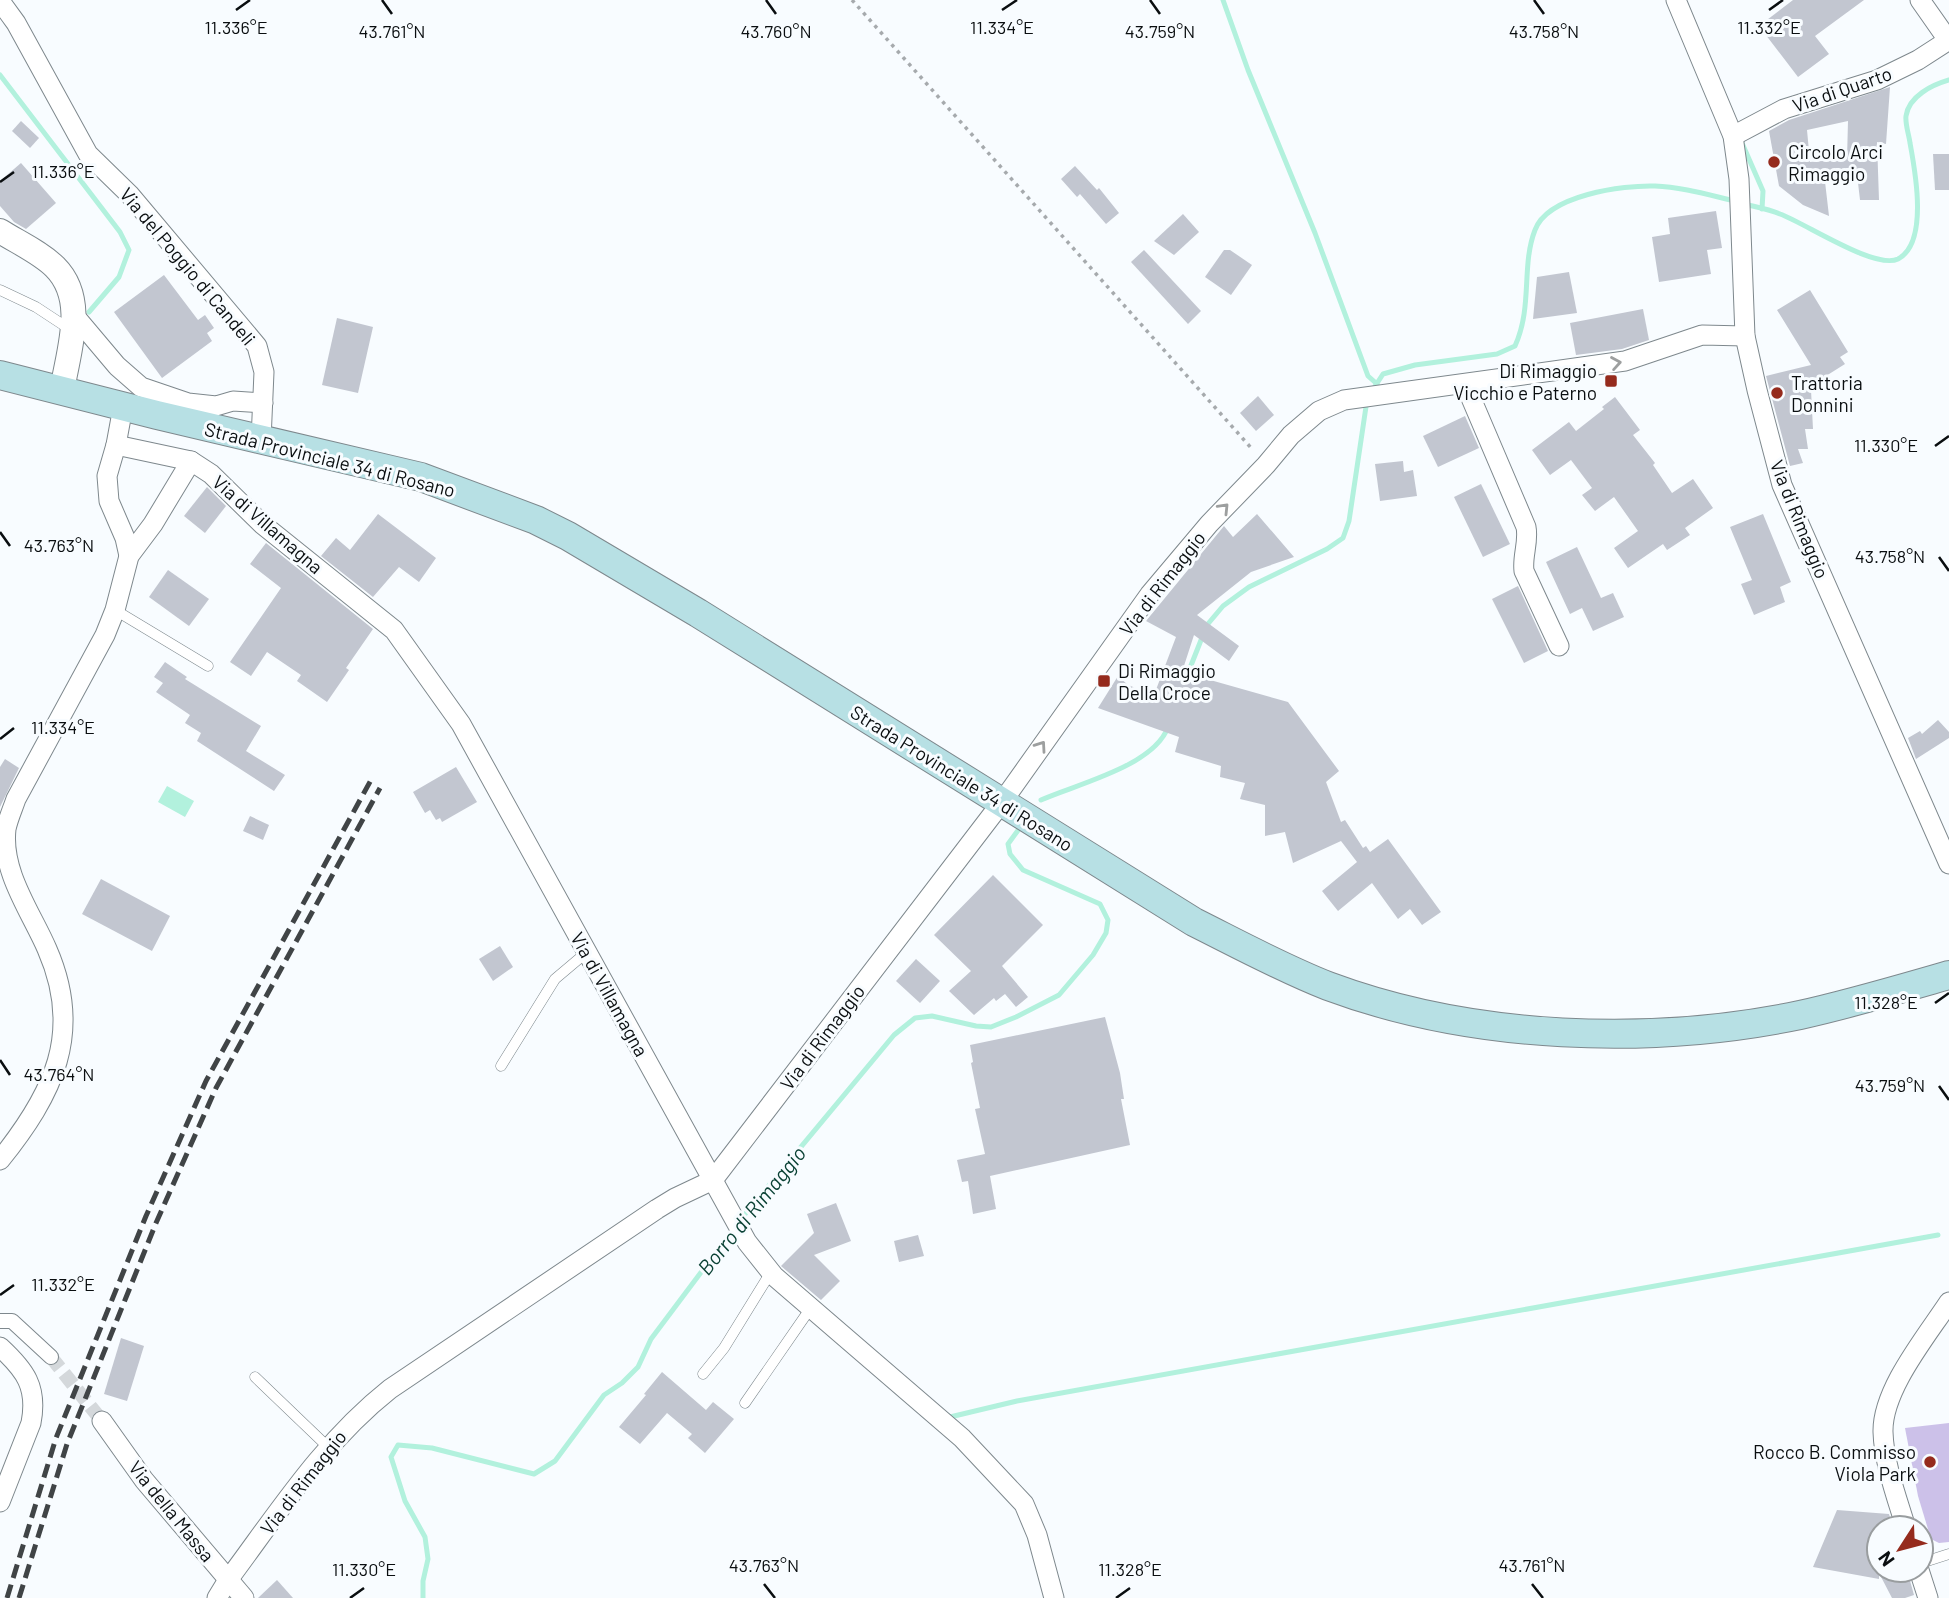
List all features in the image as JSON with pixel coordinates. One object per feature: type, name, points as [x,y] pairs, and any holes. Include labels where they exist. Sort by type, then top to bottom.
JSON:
[{"type":"main road","name":"Strada Provinciale 34 di Rosano","points":[[0,375],[421,478],[501,506],[568,536],[698,613],[1194,922],[1328,986],[1456,1020],[1555,1031],[1622,1033],[1708,1029],[1801,1015],[1949,975]]},
{"type":"street","points":[[1676,0],[1733,136],[1739,179],[1745,336]]},
{"type":"street","points":[[1920,0],[1949,40]]},
{"type":"street","name":"Via del Poggio di Candeli","points":[[0,1],[12,17],[88,154],[130,195],[257,346],[264,372],[261,440]]},
{"type":"street","name":"Via di Quarto","points":[[1733,136],[1784,109],[1877,80],[1918,60],[1949,40]]},
{"type":"street","points":[[0,231],[54,266],[72,291],[73,323],[61,391]]},
{"type":"street","points":[[73,323],[141,387],[188,403],[216,406],[233,401],[263,403]]},
{"type":"street","name":"Via di Rimaggio","points":[[217,1598],[328,1447],[365,1409],[657,1209],[713,1180],[1007,805],[1150,594],[1209,524],[1291,435],[1319,411],[1345,400],[1625,361],[1702,335],[1745,336],[1756,390],[1782,485],[1949,864]]},
{"type":"street","points":[[1465,384],[1526,527],[1528,536],[1523,559],[1524,571],[1559,646]]},
{"type":"street","points":[[123,407],[107,476],[109,501],[125,538],[129,556]]},
{"type":"street","name":"Via di Villamagna","points":[[116,445],[191,461],[211,474],[262,524],[394,630],[461,724],[747,1242],[771,1272],[810,1308],[962,1438],[1024,1504],[1037,1535],[1054,1598]]},
{"type":"street","points":[[0,1160],[29,1123],[46,1094],[59,1058],[62,1018],[58,977],[18,888],[9,858],[6,829],[16,799],[99,648],[115,610],[129,556],[153,524],[191,461]]},
{"type":"street","points":[[1902,1514],[1886,1451],[1883,1431],[1885,1416],[1906,1367],[1949,1302]]},
{"type":"street","points":[[0,1321],[12,1321],[51,1357]]},
{"type":"street","points":[[0,1348],[27,1378],[32,1391],[33,1412],[0,1502]]},
{"type":"street","name":"Via della Massa","points":[[102,1421],[144,1480],[244,1598]]},
{"type":"lane","points":[[0,290],[73,323]]},
{"type":"lane","points":[[115,610],[208,666]]},
{"type":"lane","points":[[501,1066],[555,979],[587,952]]},
{"type":"lane","points":[[703,1374],[724,1348],[771,1272]]},
{"type":"lane","points":[[745,1403],[810,1308]]},
{"type":"lane","points":[[255,1377],[328,1447]]},
{"type":"path","points":[[852,0],[1266,465]]},
{"type":"shaded area","points":[[167,786],[194,801],[185,817],[158,802]]},
{"type":"shaded area","name":"Rocco B. Commisso Viola Park","points":[[1949,1423],[1949,1542],[1935,1541],[1935,1514],[1923,1514],[1905,1428]]},
{"type":"building","points":[[1793,0],[1864,0],[1815,36],[1829,54],[1798,77],[1759,26]]},
{"type":"building","points":[[1890,87],[1886,144],[1877,142],[1879,200],[1860,200],[1857,174],[1824,173],[1829,216],[1803,205],[1779,186],[1769,131],[1789,120]],"holes":[[[1848,121],[1847,159],[1810,162],[1807,130]]]},
{"type":"building","points":[[21,121],[39,138],[30,148],[12,131]]},
{"type":"building","points":[[1933,154],[1949,154],[1949,190],[1935,190]]},
{"type":"building","points":[[21,163],[56,203],[26,229],[14,222],[0,206],[0,181]]},
{"type":"building","points":[[1075,166],[1097,190],[1099,188],[1119,213],[1106,224],[1080,194],[1077,197],[1061,179]]},
{"type":"building","points":[[1716,211],[1722,248],[1707,250],[1711,274],[1659,282],[1652,237],[1670,234],[1668,218]]},
{"type":"building","points":[[1183,214],[1199,232],[1174,255],[1154,241]]},
{"type":"building","points":[[1144,250],[1201,311],[1188,324],[1131,262]]},
{"type":"building","points":[[1224,250],[1230,250],[1252,265],[1231,295],[1205,277]]},
{"type":"building","points":[[1569,272],[1577,313],[1533,319],[1537,277]]},
{"type":"building","points":[[164,275],[198,320],[205,315],[214,328],[207,333],[212,341],[162,378],[114,312]]},
{"type":"building","points":[[1810,290],[1848,352],[1840,357],[1845,364],[1818,381],[1819,389],[1811,390],[1813,429],[1805,429],[1808,449],[1798,449],[1803,463],[1790,466],[1766,376],[1811,365],[1777,310]]},
{"type":"building","points":[[1643,309],[1649,340],[1622,349],[1576,355],[1570,323]]},
{"type":"building","points":[[337,318],[373,327],[358,393],[322,385]]},
{"type":"building","points":[[1258,396],[1274,415],[1256,431],[1240,413]]},
{"type":"building","points":[[1615,397],[1640,430],[1633,435],[1655,463],[1653,465],[1672,493],[1693,479],[1713,508],[1685,528],[1690,535],[1667,550],[1663,544],[1628,568],[1614,548],[1638,531],[1614,497],[1595,511],[1582,495],[1592,488],[1571,460],[1550,475],[1532,450],[1569,422],[1576,431]]},
{"type":"building","points":[[1465,416],[1479,448],[1438,467],[1423,436]]},
{"type":"building","points":[[1403,461],[1404,472],[1413,470],[1417,496],[1380,501],[1375,464]]},
{"type":"building","points":[[1481,484],[1510,544],[1483,557],[1454,497]]},
{"type":"building","points":[[207,487],[226,506],[205,533],[184,516]]},
{"type":"building","points":[[378,514],[436,558],[419,582],[399,567],[373,597],[321,556],[336,538],[350,550]]},
{"type":"building","points":[[1257,514],[1294,557],[1251,572],[1197,615],[1239,646],[1229,661],[1194,635],[1182,672],[1288,702],[1339,771],[1326,782],[1341,822],[1345,820],[1363,848],[1366,846],[1370,852],[1388,839],[1441,912],[1422,925],[1410,909],[1398,919],[1372,883],[1338,911],[1322,891],[1357,862],[1341,841],[1293,863],[1285,832],[1265,836],[1265,805],[1240,799],[1245,783],[1220,777],[1221,766],[1175,752],[1179,737],[1098,708],[1118,676],[1128,685],[1154,695],[1176,637],[1146,621],[1224,526],[1233,537]]},
{"type":"building","points":[[1763,514],[1791,582],[1780,587],[1785,602],[1754,615],[1741,584],[1752,580],[1730,527]]},
{"type":"building","points":[[266,543],[373,629],[327,702],[297,681],[301,675],[267,652],[251,676],[230,662],[281,588],[250,564]]},
{"type":"building","points":[[1577,547],[1601,598],[1613,593],[1624,617],[1593,631],[1582,608],[1570,614],[1546,562]]},
{"type":"building","points":[[168,570],[209,599],[189,626],[149,597]]},
{"type":"building","points":[[1518,586],[1548,651],[1524,663],[1492,599]]},
{"type":"building","points":[[165,662],[187,677],[185,679],[261,726],[246,751],[285,775],[274,791],[197,741],[201,733],[185,723],[190,715],[156,692],[163,683],[154,677]]},
{"type":"building","points":[[1938,720],[1949,732],[1949,738],[1916,759],[1908,738],[1920,731],[1922,734]]},
{"type":"building","points":[[5,759],[19,768],[0,807],[0,767]]},
{"type":"building","points":[[456,767],[477,802],[442,822],[440,818],[436,820],[430,810],[425,813],[413,792]]},
{"type":"building","points":[[250,816],[269,825],[263,840],[243,831]]},
{"type":"building","points":[[993,875],[1043,925],[1002,966],[1028,997],[1016,1007],[1005,994],[996,1001],[994,998],[974,1015],[949,991],[971,971],[934,935]]},
{"type":"building","points":[[101,879],[170,916],[152,951],[82,914]]},
{"type":"building","points":[[500,946],[513,967],[493,981],[479,959]]},
{"type":"building","points":[[916,959],[940,981],[920,1003],[896,981]]},
{"type":"building","points":[[1105,1017],[1120,1073],[1124,1099],[1121,1099],[1130,1145],[990,1176],[996,1209],[973,1214],[968,1181],[962,1182],[957,1160],[985,1154],[975,1109],[980,1108],[970,1045]]},
{"type":"building","points":[[836,1203],[851,1241],[814,1255],[840,1281],[821,1300],[781,1266],[814,1233],[807,1214]]},
{"type":"building","points":[[918,1235],[924,1256],[899,1262],[894,1241]]},
{"type":"building","points":[[121,1338],[144,1346],[127,1401],[104,1394]]},
{"type":"building","points":[[662,1372],[706,1410],[713,1402],[734,1419],[705,1453],[688,1438],[692,1434],[667,1413],[640,1444],[619,1427]]},
{"type":"building","points":[[1837,1510],[1889,1514],[1865,1514],[1865,1576],[1813,1567]]},
{"type":"building","points":[[277,1580],[293,1598],[258,1598]]},
{"type":"building","points":[[1885,1584],[1911,1584],[1914,1595],[1892,1598]]},
{"type":"waterway","points":[[1223,0],[1368,376],[1377,384]]},
{"type":"waterway","points":[[0,75],[120,232],[129,250],[119,277],[89,312]]},
{"type":"waterway","name":"Borro di Rimaggio","points":[[1744,204],[1780,214],[1873,258],[1887,261],[1898,259],[1908,251],[1917,222],[1917,187],[1906,116],[1916,97],[1949,80]]},
{"type":"waterway","points":[[1742,143],[1763,191],[1762,209]]},
{"type":"waterway","name":"Borro di Rimaggio","points":[[1372,391],[1383,374],[1415,365],[1497,354],[1515,346],[1524,316],[1528,258],[1535,230],[1543,218],[1570,200],[1606,190],[1655,186],[1735,201]]},
{"type":"waterway","name":"Borro di Rimaggio","points":[[1186,678],[1207,625],[1223,606],[1249,587],[1327,549],[1343,538],[1349,521],[1367,400]]},
{"type":"waterway","name":"Borro di Rimaggio","points":[[1041,800],[1131,763],[1160,741],[1168,727]]},
{"type":"waterway","name":"Borro di Rimaggio","points":[[741,1219],[894,1035],[915,1018],[932,1016],[991,1027],[1059,995],[1093,955],[1106,933],[1108,920],[1100,904],[1023,870],[1010,854],[1008,844],[1019,829]]},
{"type":"waterway","name":"Borro di Rimaggio","points":[[423,1598],[423,1581],[428,1559],[425,1537],[405,1501],[391,1457],[398,1445],[432,1448],[534,1474],[555,1461],[604,1395],[622,1383],[638,1367],[651,1339],[735,1227]]},
{"type":"waterway","points":[[947,1415],[950,1417],[1017,1401],[1938,1235]]},
{"type":"tunnel","points":[[51,1357],[102,1421]]},
{"type":"railway","points":[[7,1598],[56,1438],[146,1216],[206,1081],[371,780]]},
{"type":"railway","points":[[19,1598],[67,1444],[156,1223],[216,1088],[380,788]]},
{"type":"place","name":"Circolo Arci Rimaggio","points":[[1774,162]]},
{"type":"place","name":"Di Rimaggio Vicchio e Paterno","points":[[1611,381]]},
{"type":"place","name":"Trattoria Donnini","points":[[1777,393]]},
{"type":"place","name":"Di Rimaggio Della Croce","points":[[1104,681]]},
{"type":"place","name":"Rocco B. Commisso Viola Park","points":[[1930,1462]]}]
